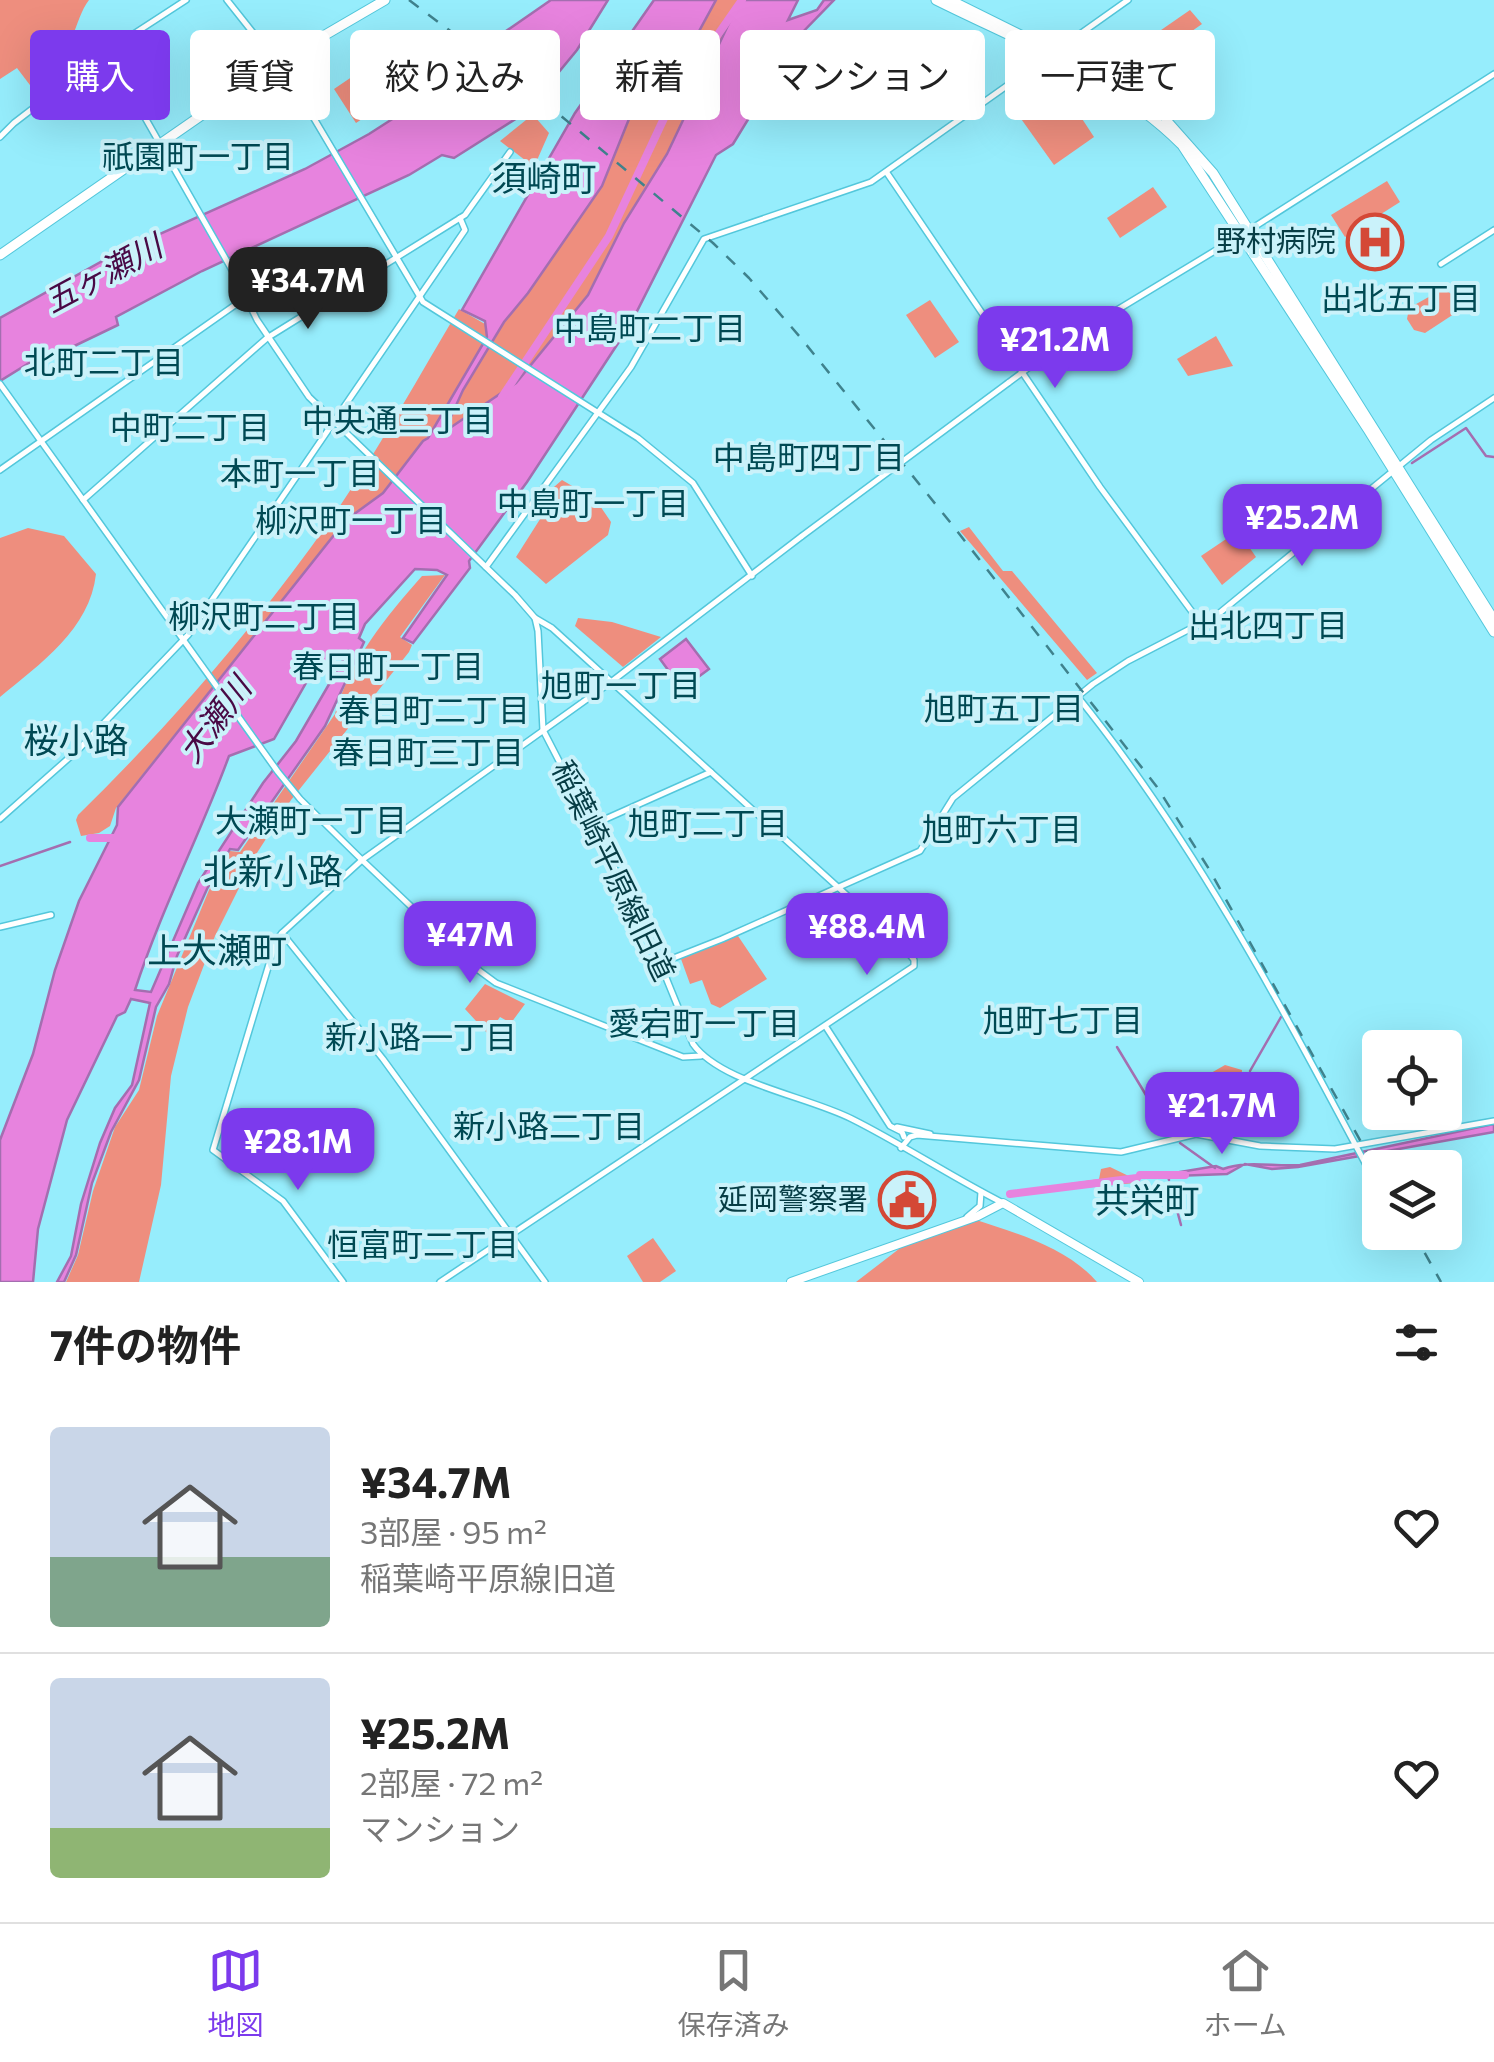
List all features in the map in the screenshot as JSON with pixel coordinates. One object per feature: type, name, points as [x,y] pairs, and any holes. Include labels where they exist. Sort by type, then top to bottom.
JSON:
[{"type":"highway","points":[[330,32],[385,0]]},
{"type":"highway","points":[[936,0],[1005,32]]},
{"type":"highway","points":[[950,0],[1007,30]]},
{"type":"highway","points":[[0,255],[193,120]]},
{"type":"highway","points":[[1165,120],[1213,173],[1246,232],[1494,620]]},
{"type":"highway","points":[[1396,468],[1494,632]]},
{"type":"main road","points":[[791,1282],[978,1216],[1002,1203],[1140,1282]]},
{"type":"street","points":[[140,30],[186,0]]},
{"type":"street","points":[[227,0],[251,30]]},
{"type":"street","points":[[1086,30],[1128,0]]},
{"type":"street","points":[[343,1282],[282,1201],[213,1150],[276,941],[282,934],[362,860],[611,682],[1022,372],[1494,74]]},
{"type":"street","points":[[486,567],[646,343],[704,239],[849,192],[887,173],[1005,88]]},
{"type":"street","points":[[0,138],[30,111]]},
{"type":"street","points":[[147,120],[267,338],[308,398],[535,618],[552,628],[911,954],[914,966],[440,1282]]},
{"type":"street","points":[[315,120],[419,296],[433,312],[638,438],[693,483],[752,576]]},
{"type":"street","points":[[83,500],[267,338],[460,218],[475,204],[510,152]]},
{"type":"street","points":[[887,173],[1108,500],[1201,624]]},
{"type":"street","points":[[0,819],[79,749],[184,639],[465,230],[460,218]]},
{"type":"street","points":[[1442,264],[1494,230]]},
{"type":"street","points":[[0,470],[245,298]]},
{"type":"street","points":[[0,384],[298,797],[476,969],[503,987],[682,1057],[702,1056],[720,1070],[850,1118],[1002,1203]]},
{"type":"street","points":[[661,963],[920,850],[954,798],[1078,697],[1116,668],[1223,610],[1431,440],[1494,398]]},
{"type":"street","name":"稲葉崎平原線旧道","points":[[535,618],[543,730],[661,963],[693,1044],[702,1056]]},
{"type":"street","points":[[1078,697],[1130,761],[1176,831],[1362,1157]]},
{"type":"street","points":[[592,825],[710,772]]},
{"type":"street","points":[[0,927],[50,915]]},
{"type":"street","points":[[282,934],[384,1059],[545,1282]]},
{"type":"street","points":[[825,1026],[889,1125],[902,1132],[901,1148]]},
{"type":"street","points":[[901,1148],[912,1136],[1121,1152],[1190,1134],[1260,1146],[1357,1148],[1494,1121]]},
{"type":"street","points":[[889,1125],[948,1138]]},
{"type":"street","points":[[904,1136],[915,1131]]},
{"type":"street","points":[[964,1218],[980,1206],[982,1192]]},
{"type":"shaded area","points":[[0,0],[89,0],[75,30],[30,30],[30,85],[17,68],[0,79]]},
{"type":"shaded area","points":[[716,0],[740,0],[720,42],[720,30],[693,30]]},
{"type":"shaded area","points":[[1190,10],[1202,24],[1193,30],[1161,30]]},
{"type":"shaded area","points":[[350,78],[350,114],[334,89]]},
{"type":"shaded area","points":[[526,120],[538,120],[549,133],[534,167],[500,141]]},
{"type":"shaded area","points":[[628,120],[683,120],[588,295],[516,383],[448,431],[445,423],[493,337],[602,186]]},
{"type":"shaded area","points":[[1022,120],[1083,120],[1094,137],[1054,165]]},
{"type":"shaded area","points":[[1387,181],[1400,202],[1345,237],[1331,215]]},
{"type":"shaded area","points":[[1153,187],[1167,207],[1120,238],[1107,218]]},
{"type":"shaded area","points":[[1443,289],[1455,296],[1458,304],[1454,314],[1425,333],[1414,330],[1407,319],[1409,308]]},
{"type":"shaded area","points":[[930,300],[959,342],[935,358],[906,315]]},
{"type":"shaded area","points":[[459,309],[485,324],[487,337],[428,439],[422,441],[383,493],[346,520],[116,808],[110,826],[99,833],[81,836],[78,815],[209,676],[327,525]]},
{"type":"shaded area","points":[[1216,336],[1233,366],[1188,376],[1177,359]]},
{"type":"shaded area","points":[[562,480],[596,500],[611,522],[608,535],[546,584],[516,557],[549,505],[547,493]]},
{"type":"shaded area","points":[[969,527],[1003,571],[1012,571],[1097,673],[1087,680],[960,531]]},
{"type":"shaded area","points":[[28,528],[64,536],[96,574],[92,594],[74,628],[0,697],[0,538]]},
{"type":"shaded area","points":[[1238,531],[1256,557],[1222,585],[1201,556]]},
{"type":"shaded area","points":[[445,575],[400,637],[412,645],[409,652],[291,800],[255,856],[215,936],[188,1007],[171,1076],[161,1185],[139,1282],[66,1282],[78,1255],[93,1191],[115,1127],[139,1090],[157,1016],[209,890],[230,851],[240,852],[335,714],[350,675],[383,623],[422,576]]},
{"type":"shaded area","points":[[578,618],[612,622],[661,637],[623,667],[575,626]]},
{"type":"shaded area","points":[[736,933],[767,979],[720,1008],[711,1004],[702,980],[690,984],[681,959]]},
{"type":"shaded area","points":[[485,984],[525,1004],[511,1023],[500,1017],[488,1034],[465,1009]]},
{"type":"shaded area","points":[[1225,1065],[1242,1070],[1239,1131],[1235,1134],[1189,1124],[1189,1117],[1181,1116],[1173,1102],[1174,1094]]},
{"type":"shaded area","points":[[1110,1167],[1137,1180],[1011,1195],[1099,1179],[1101,1169]]},
{"type":"shaded area","points":[[973,1219],[1056,1250],[1097,1282],[856,1282],[908,1242]]},
{"type":"shaded area","points":[[653,1238],[676,1271],[660,1282],[643,1282],[627,1256]]},
{"type":"water","points":[[551,0],[608,0],[589,30],[580,30],[580,45],[560,71],[560,30],[508,30]]},
{"type":"water","points":[[654,0],[716,0],[700,30],[633,30]]},
{"type":"water","points":[[740,0],[798,0],[788,20],[817,10],[824,0],[834,0],[805,30],[740,30],[740,120],[748,120],[733,144],[716,155],[630,325],[527,482],[469,561],[470,568],[413,643],[403,638],[447,575],[437,570],[415,569],[365,624],[359,638],[364,642],[325,726],[238,850],[230,849],[207,889],[156,1007],[139,1080],[111,1132],[92,1183],[76,1255],[64,1282],[57,1282],[71,1256],[81,1204],[100,1143],[115,1108],[132,1085],[150,1003],[131,999],[125,1012],[117,1016],[67,1120],[38,1229],[33,1282],[0,1282],[0,1140],[33,1054],[55,970],[79,901],[117,825],[118,807],[346,520],[383,493],[428,438],[487,337],[485,321],[462,310],[580,106],[580,120],[629,120],[602,186],[504,322],[463,390],[444,432],[516,383],[588,295],[683,120],[720,120],[720,42]],"holes":[[[349,650],[296,741],[263,783],[198,883],[151,992],[135,990],[229,756],[274,739],[310,676]]]},
{"type":"water","name":"五ヶ瀬川","points":[[391,120],[514,120],[454,158],[442,155],[409,175],[202,271],[116,317],[118,325],[39,363],[34,360],[0,381],[0,318],[115,254],[305,169]]},
{"type":"water","points":[[686,639],[709,669],[682,689],[660,659]]},
{"type":"water","points":[[1494,1124],[1494,1132],[1393,1150],[1371,1150]]},
{"type":"water","points":[[1362,1152],[1362,1156],[1298,1167],[1272,1169],[1248,1165],[1300,1165]]},
{"type":"water","points":[[1244,1165],[1227,1174],[1174,1173],[1216,1166],[1223,1169]]},
{"type":"waterway","name":"大瀬川","points":[[502,397],[609,236],[673,99],[742,0]]},
{"type":"waterway","points":[[1412,463],[1466,428],[1486,456],[1494,457]]},
{"type":"waterway","points":[[90,838],[118,838]]},
{"type":"waterway","points":[[0,866],[70,842]]},
{"type":"waterway","points":[[1250,1071],[1281,1017]]},
{"type":"waterway","points":[[1117,1047],[1155,1110]]},
{"type":"waterway","points":[[1180,1143],[1215,1168]]},
{"type":"waterway","points":[[1140,1175],[1185,1175]]},
{"type":"waterway","points":[[1168,1176],[1169,1180]]},
{"type":"waterway","points":[[1010,1194],[1137,1178]]},
{"type":"waterway","points":[[1171,1188],[1181,1225]]},
{"type":"railway","points":[[409,0],[542,100],[713,243],[800,337],[1157,787],[1209,869],[1366,1150]]},
{"type":"railway","points":[[1423,1250],[1441,1282]]},
{"type":"place","name":"野村病院","points":[[1375,242]]},
{"type":"place","name":"延岡警察署","points":[[907,1200]]},
{"type":"district","name":"祇園町一丁目","points":[[198,157]]},
{"type":"district","name":"須崎町","points":[[544,179]]},
{"type":"district","name":"出北五丁目","points":[[1401,299]]},
{"type":"district","name":"中島町二丁目","points":[[650,329]]},
{"type":"district","name":"北町二丁目","points":[[104,363]]},
{"type":"district","name":"中央通三丁目","points":[[398,421]]},
{"type":"district","name":"中町二丁目","points":[[190,428]]},
{"type":"district","name":"中島町四丁目","points":[[809,458]]},
{"type":"district","name":"本町一丁目","points":[[300,474]]},
{"type":"district","name":"中島町一丁目","points":[[593,504]]},
{"type":"district","name":"柳沢町一丁目","points":[[351,521]]},
{"type":"district","name":"柳沢町二丁目","points":[[264,617]]},
{"type":"district","name":"出北四丁目","points":[[1268,626]]},
{"type":"district","name":"春日町一丁目","points":[[388,667]]},
{"type":"district","name":"旭町一丁目","points":[[621,686]]},
{"type":"district","name":"旭町五丁目","points":[[1004,709]]},
{"type":"district","name":"春日町二丁目","points":[[434,711]]},
{"type":"district","name":"桜小路","points":[[76,741]]},
{"type":"district","name":"春日町三丁目","points":[[428,753]]},
{"type":"district","name":"大瀬町一丁目","points":[[311,821]]},
{"type":"district","name":"旭町二丁目","points":[[708,824]]},
{"type":"district","name":"旭町六丁目","points":[[1002,830]]},
{"type":"district","name":"北新小路","points":[[273,872]]},
{"type":"district","name":"上大瀬町","points":[[217,951]]},
{"type":"district","name":"旭町七丁目","points":[[1063,1021]]},
{"type":"district","name":"愛宕町一丁目","points":[[704,1024]]},
{"type":"district","name":"新小路一丁目","points":[[421,1038]]},
{"type":"district","name":"新小路二丁目","points":[[549,1127]]},
{"type":"district","name":"共栄町","points":[[1147,1201]]},
{"type":"district","name":"恒富町二丁目","points":[[423,1245]]}]
